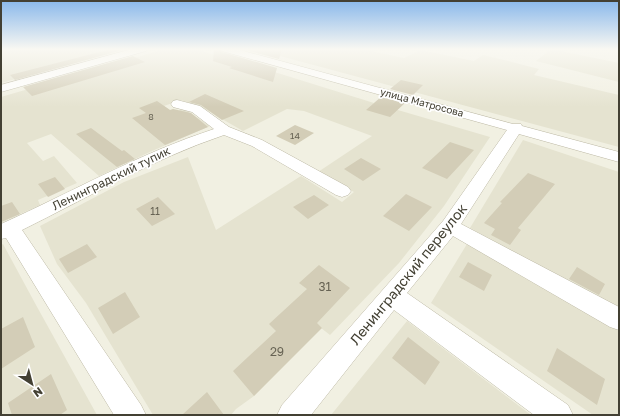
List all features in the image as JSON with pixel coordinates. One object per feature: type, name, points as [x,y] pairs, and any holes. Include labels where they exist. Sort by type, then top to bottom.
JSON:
[{"type":"street","points":[[1,89],[74,68]]},
{"type":"street","name":"улица Матросова","points":[[297,68],[516,127],[619,157]]},
{"type":"street","points":[[177,104],[196,109],[224,130],[257,143],[342,191]]},
{"type":"street","name":"Ленинградский переулок","points":[[292,415],[450,226],[516,127]]},
{"type":"street","name":"Ленинградский тупик","points":[[5,230],[148,159],[198,137],[224,130]]},
{"type":"street","points":[[450,226],[619,319]]},
{"type":"street","points":[[5,230],[131,415]]},
{"type":"street","points":[[393,296],[558,415]]},
{"type":"shaded area","points":[[1,68],[55,68],[1,83]]},
{"type":"shaded area","points":[[99,68],[262,68],[374,103],[382,96],[399,100],[391,108],[490,137],[444,206],[399,263],[330,335],[321,328],[254,396],[236,409],[231,415],[153,415],[86,303],[57,264],[40,226],[124,182],[188,157],[216,230],[301,176],[342,202],[354,192],[318,172],[372,136],[304,111],[287,109],[243,131],[203,108],[181,100],[164,106],[173,112],[184,109],[210,126],[99,176],[51,134],[27,143],[43,161],[54,156],[77,183],[38,200],[40,205],[1,223],[1,97]]},
{"type":"shaded area","points":[[326,68],[539,69],[534,75],[619,95],[619,147]]},
{"type":"shaded area","points":[[565,68],[619,68],[619,82]]},
{"type":"shaded area","points":[[523,140],[619,172],[619,309],[470,228]]},
{"type":"shaded area","points":[[3,244],[97,415],[1,415],[1,245]]},
{"type":"shaded area","points":[[467,244],[619,330],[619,415],[593,415],[431,303]]},
{"type":"shaded area","points":[[407,321],[531,415],[331,415]]},
{"type":"building","points":[[36,68],[56,68],[15,80],[10,75]]},
{"type":"building","points":[[89,68],[124,68],[32,96],[23,87]]},
{"type":"building","points":[[230,68],[277,68],[273,82]]},
{"type":"building","points":[[401,80],[423,85],[413,95],[390,89]]},
{"type":"building","points":[[205,94],[244,111],[222,120],[201,105],[189,102]]},
{"type":"building","points":[[381,97],[405,103],[390,117],[366,110]]},
{"type":"building","points":[[157,101],[170,110],[173,109],[191,113],[208,127],[165,145],[132,118],[146,113],[139,108]]},
{"type":"building","points":[[295,125],[314,133],[295,145],[276,136]]},
{"type":"building","points":[[91,128],[135,159],[117,167],[76,134]]},
{"type":"building","points":[[450,142],[474,150],[447,179],[422,168]]},
{"type":"building","points":[[361,158],[381,169],[363,181],[344,169]]},
{"type":"building","points":[[528,173],[555,184],[518,228],[521,230],[510,245],[491,235],[495,229],[484,223],[502,203],[500,202]]},
{"type":"building","points":[[55,177],[65,189],[48,197],[38,184]]},
{"type":"building","points":[[406,194],[432,207],[409,231],[383,216]]},
{"type":"building","points":[[314,195],[329,205],[308,219],[293,207]]},
{"type":"building","points":[[158,197],[175,214],[152,226],[136,209]]},
{"type":"building","points":[[12,202],[20,214],[1,222],[1,206]]},
{"type":"building","points":[[87,244],[97,257],[68,273],[59,259]]},
{"type":"building","points":[[468,262],[492,275],[484,291],[459,277]]},
{"type":"building","points":[[319,265],[350,288],[317,323],[322,328],[254,396],[233,371],[276,331],[269,324],[307,289],[299,283]]},
{"type":"building","points":[[577,267],[605,284],[599,295],[569,279]]},
{"type":"building","points":[[125,292],[140,317],[113,334],[98,308]]},
{"type":"building","points":[[23,317],[35,347],[1,369],[1,329]]},
{"type":"building","points":[[408,337],[440,362],[425,385],[392,358]]},
{"type":"building","points":[[557,348],[605,379],[597,405],[547,371]]},
{"type":"building","points":[[51,374],[67,410],[60,415],[12,415],[8,403]]},
{"type":"building","points":[[207,392],[224,415],[182,415]]}]
